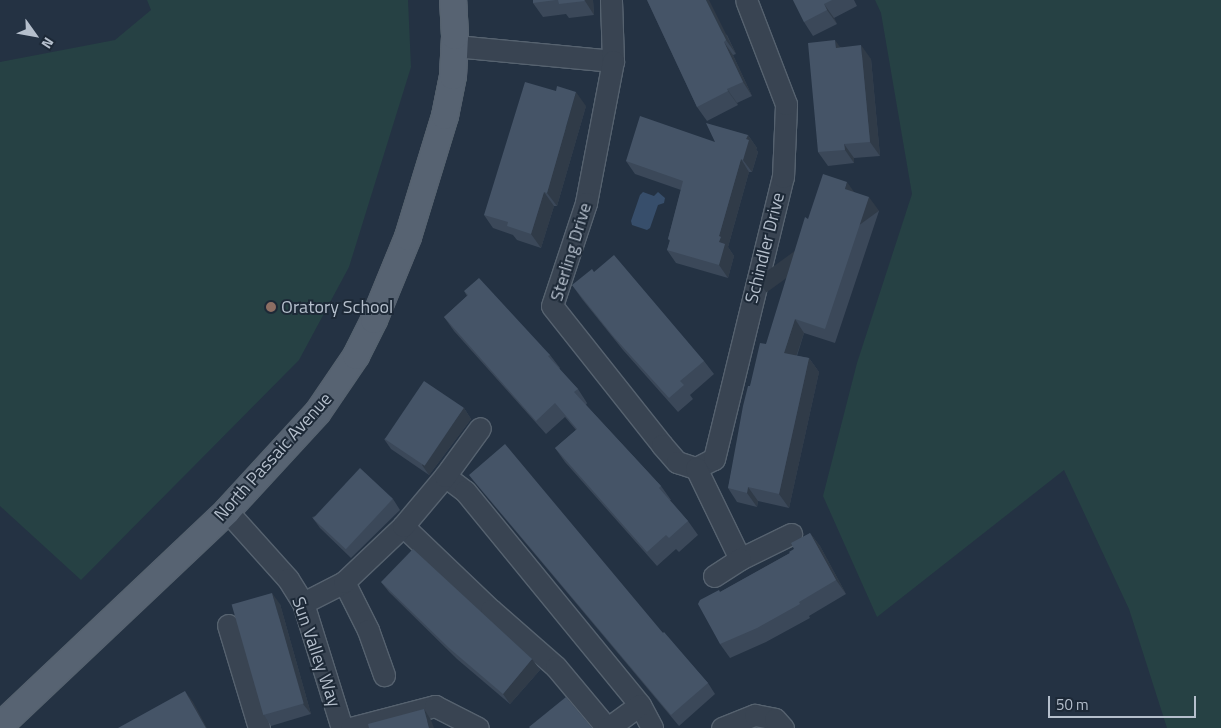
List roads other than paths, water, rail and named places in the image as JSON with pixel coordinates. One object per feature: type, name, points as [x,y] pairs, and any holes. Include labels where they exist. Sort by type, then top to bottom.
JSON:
[{"type":"main road","name":"North Passaic Avenue","points":[[0,726],[227,510],[318,412],[356,356],[374,320],[408,236],[445,116],[453,76],[455,46],[453,0]]},
{"type":"street","name":"Sterling Drive","points":[[612,0],[613,61],[586,203],[552,306],[642,421],[687,465]]},
{"type":"street","name":"Schindler Drive","points":[[687,465],[714,459],[783,177],[786,104],[746,0]]},
{"type":"street","points":[[455,46],[613,61]]},
{"type":"street","points":[[303,602],[344,582],[403,526],[445,476],[480,428]]},
{"type":"street","points":[[687,465],[740,559]]},
{"type":"street","points":[[445,476],[465,491],[640,705],[652,728]]},
{"type":"street","name":"Sun Valley Way","points":[[227,510],[288,579],[303,602],[342,728]]},
{"type":"street","points":[[403,526],[491,610],[556,667],[608,728],[640,705]]},
{"type":"street","points":[[714,576],[740,559],[791,534]]},
{"type":"street","points":[[344,582],[368,630],[384,675]]},
{"type":"street","points":[[228,625],[259,728]]},
{"type":"street","points":[[351,728],[435,706],[478,728]]},
{"type":"street","points":[[722,728],[755,715],[775,719],[783,728]]},
{"type":"water","points":[[643,192],[654,196],[658,192],[665,198],[664,203],[658,205],[650,228],[647,230],[632,225],[631,221],[640,195]]},
{"type":"place","name":"Oratory School","points":[[271,307]]}]
